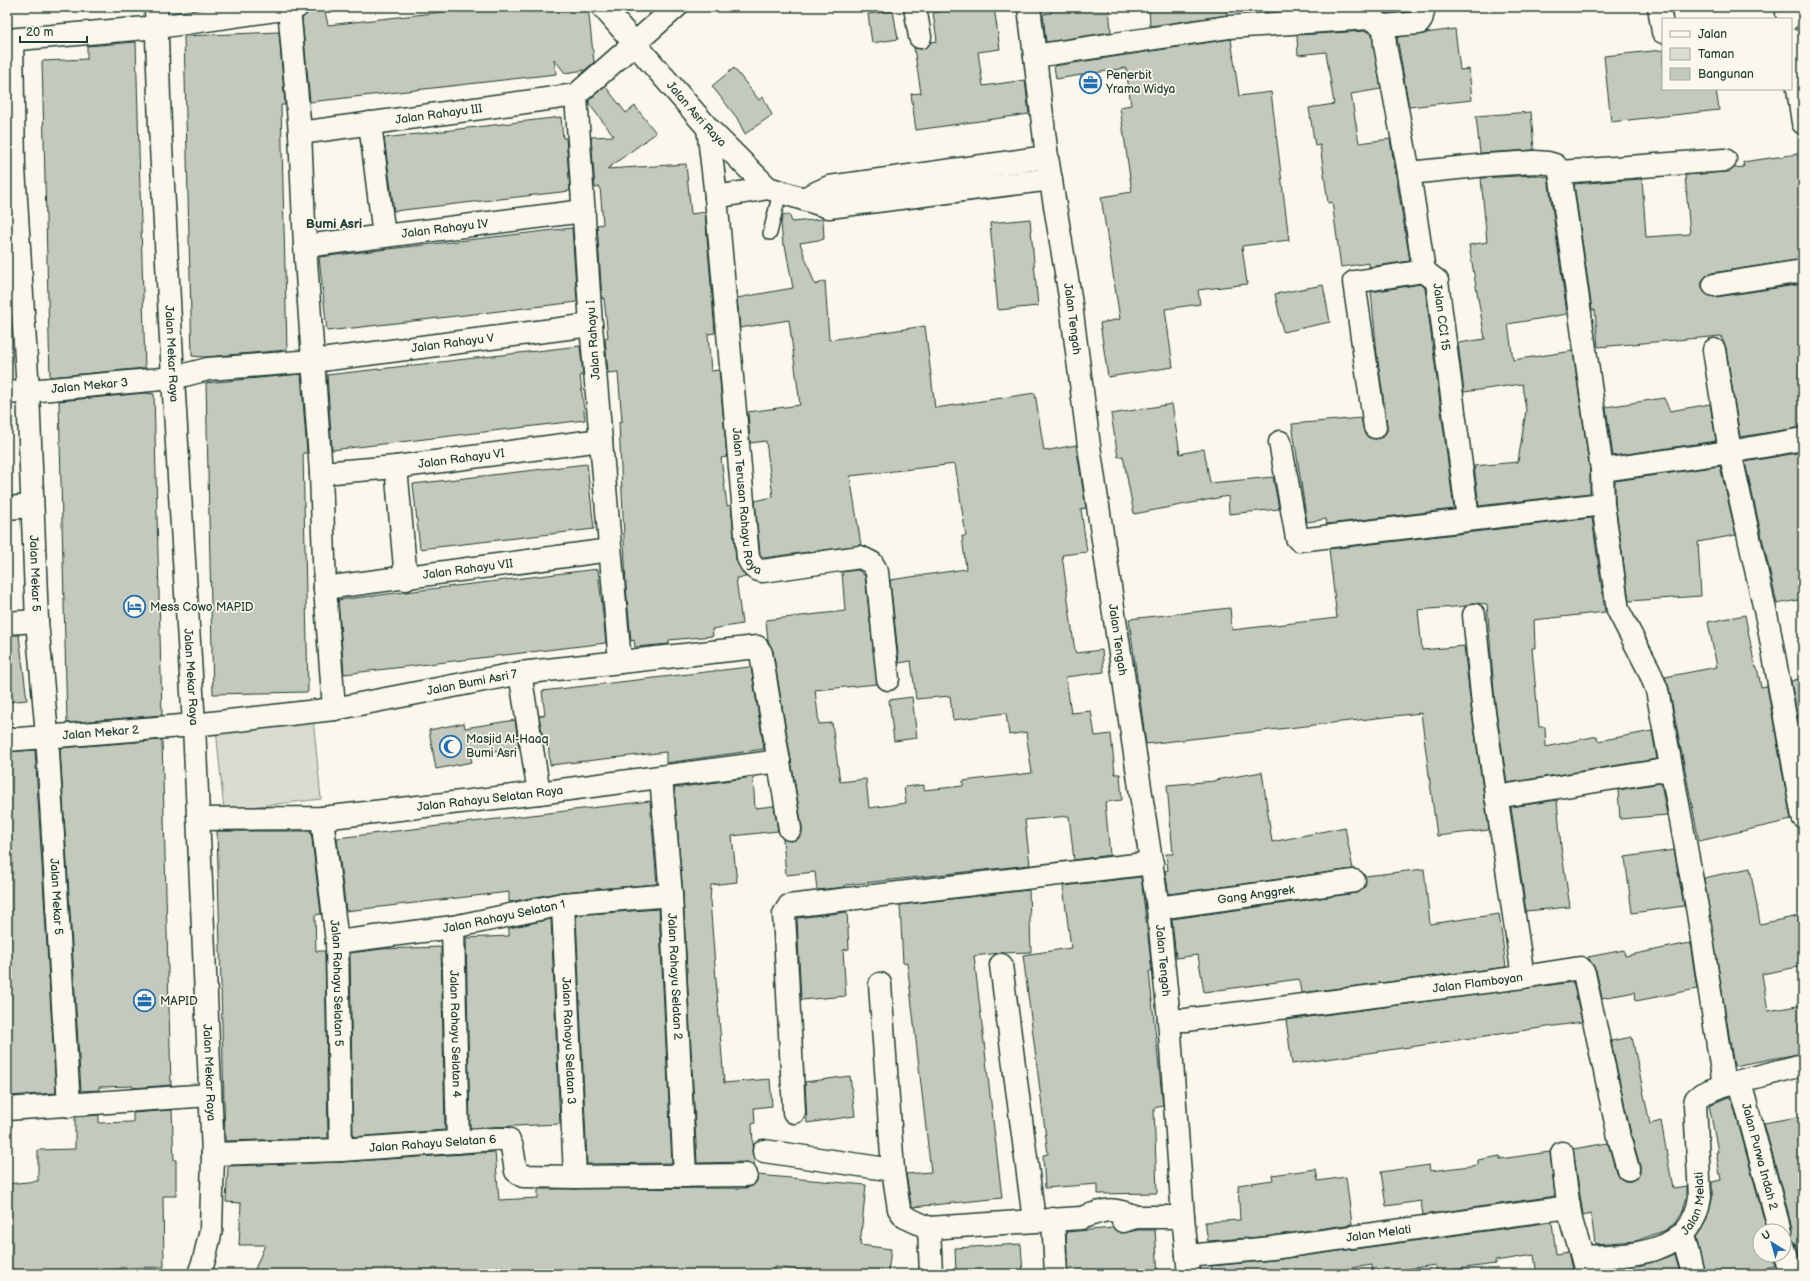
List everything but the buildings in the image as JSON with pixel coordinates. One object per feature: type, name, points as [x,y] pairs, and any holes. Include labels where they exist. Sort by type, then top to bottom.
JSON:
[{"type":"street","points":[[9,40],[157,17],[293,7],[305,246],[321,473],[325,588],[334,709]]},
{"type":"street","name":"Jalan Asri Raya","points":[[603,7],[633,44],[708,128],[774,190]]},
{"type":"street","points":[[576,95],[676,7]]},
{"type":"street","points":[[915,7],[920,37]]},
{"type":"street","name":"Jalan Tengah","points":[[1029,7],[1047,157],[1158,908],[1169,1020],[1183,1217],[1188,1265]]},
{"type":"street","points":[[1035,56],[1228,27],[1369,18],[1384,26],[1419,23],[1424,7]]},
{"type":"street","points":[[1658,7],[1662,27]]},
{"type":"street","points":[[1786,7],[1788,18]]},
{"type":"street","name":"Jalan Mekar Raya","points":[[157,17],[160,127],[173,378],[199,819],[213,1154],[211,1230],[199,1274]]},
{"type":"street","name":"Jalan CCI 15","points":[[1384,26],[1385,45],[1409,173],[1424,270],[1437,281],[1468,519]]},
{"type":"street","name":"Jalan Mekar 5","points":[[9,40],[10,168],[17,392],[32,506],[37,621],[47,736],[69,1106]]},
{"type":"street","points":[[1792,47],[1803,123]]},
{"type":"street","name":"Jalan Rahayu III","points":[[300,133],[576,95]]},
{"type":"street","name":"Jalan Rahayu I","points":[[576,95],[591,325],[620,662]]},
{"type":"street","points":[[370,123],[384,236]]},
{"type":"street","name":"Jalan Terusan Rahayu Raya","points":[[708,128],[716,197],[748,558],[756,571],[860,557],[872,563],[877,572],[888,679]]},
{"type":"street","points":[[805,198],[829,187],[1047,157]]},
{"type":"street","points":[[1409,173],[1535,162],[1548,162],[1555,165],[1560,172],[1726,160]]},
{"type":"street","name":"Jalan Purwa Indah 2","points":[[1560,172],[1602,470],[1603,504],[1618,610],[1650,670],[1657,690],[1698,913],[1732,1083],[1777,1223]]},
{"type":"street","points":[[716,197],[774,190],[829,206],[1051,179]]},
{"type":"street","name":"Jalan Rahayu IV","points":[[305,246],[584,211]]},
{"type":"street","points":[[1375,427],[1354,282],[1424,270]]},
{"type":"street","points":[[1714,285],[1803,272]]},
{"type":"street","name":"Jalan Rahayu V","points":[[173,378],[208,369],[313,361],[591,325]]},
{"type":"street","points":[[1714,350],[1730,452],[1768,628],[1803,818]]},
{"type":"street","name":"Jalan Mekar 3","points":[[17,392],[173,378]]},
{"type":"street","points":[[1602,470],[1730,452],[1803,439]]},
{"type":"street","name":"Jalan Rahayu VI","points":[[321,473],[396,467],[601,440]]},
{"type":"street","points":[[1280,442],[1297,538],[1299,540],[1603,504]]},
{"type":"street","points":[[396,467],[406,579]]},
{"type":"street","points":[[7,508],[32,506]]},
{"type":"street","name":"Jalan Rahayu VII","points":[[325,588],[406,579],[610,550]]},
{"type":"street","points":[[1474,615],[1483,705],[1523,977]]},
{"type":"street","points":[[7,623],[37,621]]},
{"type":"street","name":"Jalan Bumi Asri 7","points":[[194,725],[334,709],[520,673],[750,646],[757,647],[761,653],[779,761]]},
{"type":"street","points":[[520,673],[539,793]]},
{"type":"street","name":"Jalan Mekar 2","points":[[7,740],[194,725]]},
{"type":"street","points":[[779,761],[790,828]]},
{"type":"street","name":"Jalan Rahayu Selatan Raya","points":[[199,819],[322,818],[539,793],[779,761]]},
{"type":"street","points":[[1496,797],[1671,769]]},
{"type":"street","name":"Jalan Rahayu Selatan 2","points":[[661,777],[671,895],[685,1176]]},
{"type":"street","name":"Jalan Rahayu Selatan 5","points":[[322,818],[337,942],[341,1150]]},
{"type":"street","points":[[794,1112],[784,914],[789,906],[1152,863]]},
{"type":"street","name":"Gang Anggrek","points":[[1158,908],[1354,881]]},
{"type":"street","name":"Jalan Rahayu Selatan 1","points":[[337,942],[453,927],[562,904],[671,895]]},
{"type":"street","name":"Jalan Rahayu Selatan 3","points":[[562,904],[575,1177]]},
{"type":"street","name":"Jalan Rahayu Selatan 4","points":[[453,927],[458,1142]]},
{"type":"street","points":[[1001,965],[1044,1220],[1056,1274]]},
{"type":"street","name":"Jalan Flamboyan","points":[[1169,1020],[1194,1020],[1523,977],[1580,968],[1584,973],[1619,1137],[1628,1169]]},
{"type":"street","points":[[880,984],[893,1170],[899,1209],[905,1216],[929,1228],[1081,1218],[1098,1224],[1117,1223],[1136,1217],[1183,1217]]},
{"type":"street","points":[[1732,1083],[1803,1065]]},
{"type":"street","name":"Jalan Melati","points":[[1562,1154],[1569,1207],[1585,1265],[1617,1256],[1658,1249],[1683,1235],[1694,1222],[1699,1210],[1700,1197],[1695,1100],[1702,1094],[1732,1083]]},
{"type":"street","points":[[7,1109],[69,1106],[210,1095]]},
{"type":"street","name":"Jalan Rahayu Selatan 6","points":[[213,1154],[341,1150],[508,1140],[512,1147],[516,1171],[523,1176],[575,1177],[746,1175]]},
{"type":"street","points":[[764,1151],[893,1170]]},
{"type":"street","name":"Jalan Melati","points":[[1188,1265],[1272,1248],[1569,1207]]},
{"type":"street","points":[[929,1228],[931,1274]]},
{"type":"street","points":[[1683,1235],[1693,1274]]},
{"type":"street","points":[[1788,1263],[1791,1274]]},
{"type":"lane","points":[[770,232],[774,190]]},
{"type":"green space","points":[[313,718],[321,799],[224,810],[216,729]]},
{"type":"place","name":"Penerbit Yrama Widya","points":[[1090,82]]},
{"type":"place","name":"Mess Cowo MAPID","points":[[135,607]]},
{"type":"place","name":"Masjid Al-Haaq Bumi Asri","points":[[450,746]]},
{"type":"place","name":"MAPID","points":[[144,1001]]},
{"type":"district","name":"Bumi Asri","points":[[334,223]]}]
